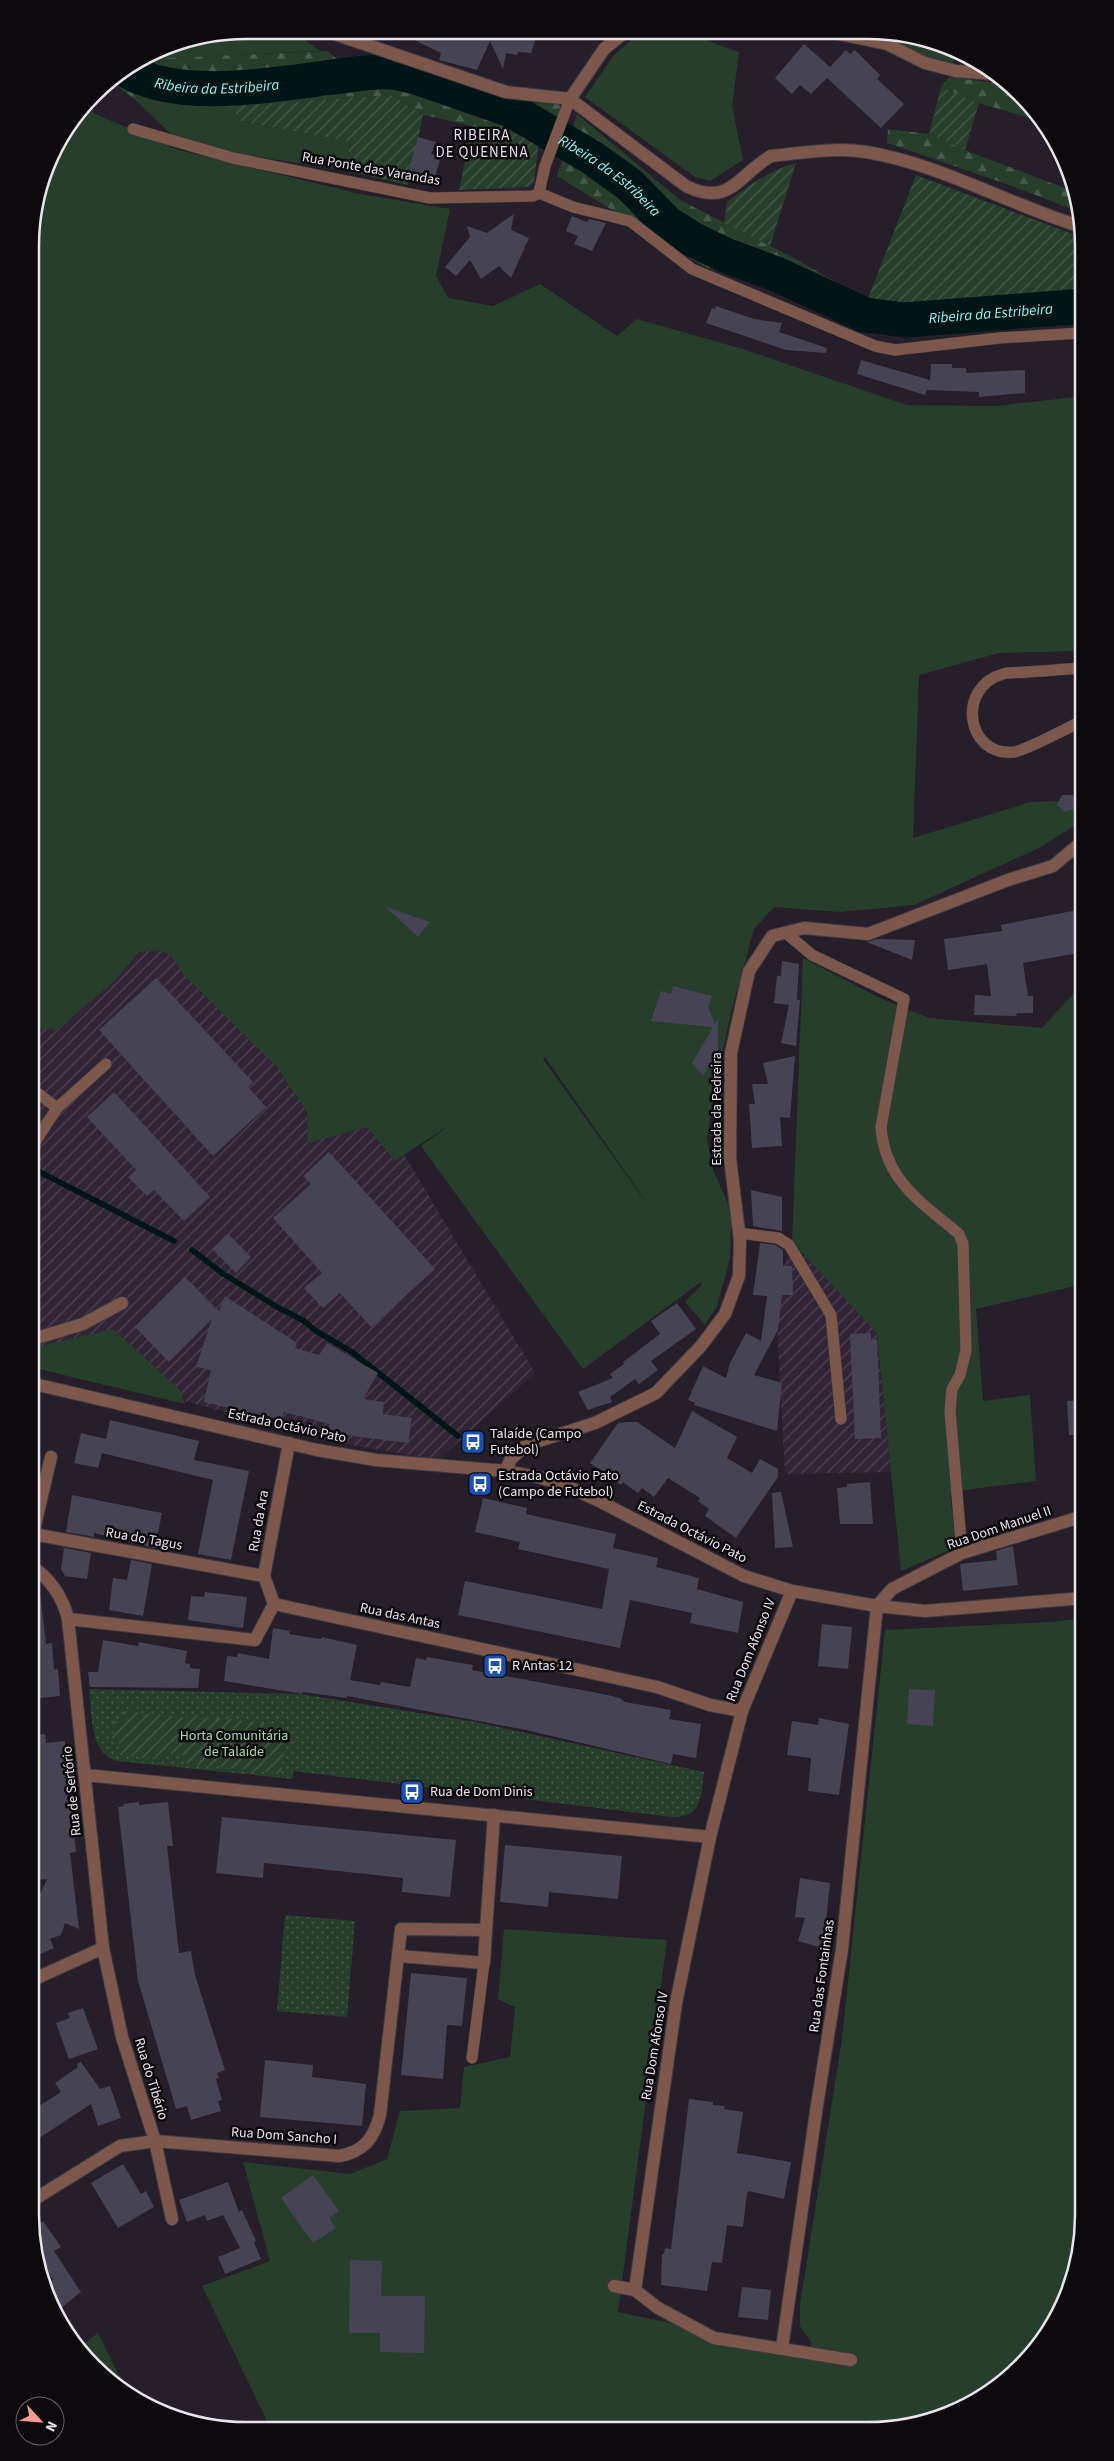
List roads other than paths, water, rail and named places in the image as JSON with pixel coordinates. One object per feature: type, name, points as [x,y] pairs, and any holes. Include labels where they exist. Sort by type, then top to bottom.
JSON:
[{"type":"street","points":[[350,39],[506,92],[568,105],[686,186],[700,193],[734,187],[762,161],[771,156],[839,150],[864,152],[917,165],[1074,224]]},
{"type":"street","points":[[568,105],[604,49],[616,39]]},
{"type":"street","points":[[863,39],[887,44],[925,63],[956,71],[981,73]]},
{"type":"street","name":"Estrada da Pedreira","points":[[505,1470],[511,1459],[526,1445],[595,1423],[656,1393],[700,1346],[725,1314],[739,1276],[739,1233],[730,1158],[731,1053],[749,971],[772,936],[804,928],[868,934],[1008,880],[1053,866],[1075,848]]},
{"type":"street","points":[[39,1337],[83,1324],[122,1303]]},
{"type":"street","name":"Estrada Octávio Pato","points":[[39,1385],[317,1450],[376,1460],[505,1470],[562,1484],[738,1573],[764,1584],[792,1591],[878,1606],[924,1611],[1075,1599]]},
{"type":"street","name":"Rua da Ara","points":[[264,1576],[289,1443]]},
{"type":"street","points":[[39,1508],[51,1457]]},
{"type":"street","name":"Rua Dom Manuel II","points":[[878,1606],[892,1589],[962,1553],[1075,1519]]},
{"type":"street","name":"Rua do Tagus","points":[[39,1535],[264,1576]]},
{"type":"street","name":"Rua de Sertório","points":[[39,1573],[48,1580],[55,1590],[68,1620],[103,1948]]},
{"type":"street","points":[[68,1620],[255,1640],[274,1604],[264,1576]]},
{"type":"street","name":"Rua Dom Afonso IV","points":[[635,2290],[676,2004],[710,1837],[742,1711],[792,1591]]},
{"type":"street","name":"Rua das Antas","points":[[274,1604],[657,1687],[710,1705],[742,1711]]},
{"type":"street","name":"Rua das Fontainhas","points":[[782,2348],[817,2105],[842,1949],[878,1606]]},
{"type":"street","points":[[85,1775],[710,1837]]},
{"type":"street","points":[[399,1956],[484,1963],[494,1815]]},
{"type":"street","name":"Rua Dom Sancho I","points":[[39,2196],[120,2146],[154,2141],[332,2156],[349,2154],[364,2146],[372,2139],[380,2115],[401,1929],[486,1930]]},
{"type":"street","points":[[39,1977],[103,1948]]},
{"type":"street","name":"Rua do Tibério","points":[[103,1948],[122,2037],[154,2141],[172,2219]]},
{"type":"street","points":[[614,2286],[635,2290],[658,2308],[714,2338],[851,2360]]},
{"type":"lane","points":[[568,105],[545,166],[539,193],[573,207],[630,221],[692,269],[875,346],[895,350],[999,338],[1075,333]]},
{"type":"lane","name":"Rua Ponte das Varandas","points":[[133,129],[233,158],[430,198],[533,196],[539,193]]},
{"type":"lane","points":[[1075,669],[1003,674],[982,687],[972,705],[971,721],[985,744],[997,752],[1016,752],[1075,724]]},
{"type":"lane","points":[[786,933],[812,955],[904,999],[880,1127],[882,1148],[891,1169],[907,1190],[959,1234],[963,1244],[966,1350],[960,1375],[952,1389],[950,1411],[962,1553]]},
{"type":"lane","points":[[39,1136],[57,1108],[106,1064]]},
{"type":"lane","points":[[39,1094],[57,1108]]},
{"type":"lane","points":[[739,1233],[778,1238],[789,1245],[831,1315],[841,1419]]},
{"type":"lane","points":[[472,2058],[484,1963]]},
{"type":"waterway","name":"Ribeira da Estribeira","points":[[133,73],[152,81],[182,87],[214,89],[283,84],[377,72],[394,72],[416,77],[511,110],[591,157],[630,185],[667,223],[694,240],[725,255],[776,274],[865,315],[905,320],[1075,307]]},
{"type":"waterway","points":[[39,1172],[174,1241]]},
{"type":"waterway","points":[[192,1250],[222,1273],[277,1307],[304,1321],[316,1331],[352,1352],[458,1436]]},
{"type":"place","name":"Talaíde (Campo Futebol)","points":[[473,1442]]},
{"type":"place","name":"Estrada Octávio Pato (Campo de Futebol)","points":[[480,1484]]},
{"type":"place","name":"R Antas 12","points":[[495,1666]]},
{"type":"place","name":"Rua de Dom Dinis","points":[[412,1792]]},
{"type":"district","name":"RIBEIRA DE QUENENA","points":[[482,144]]},
{"type":"park label","name":"Horta Comunitária de Talaíde","points":[[234,1744]]}]
